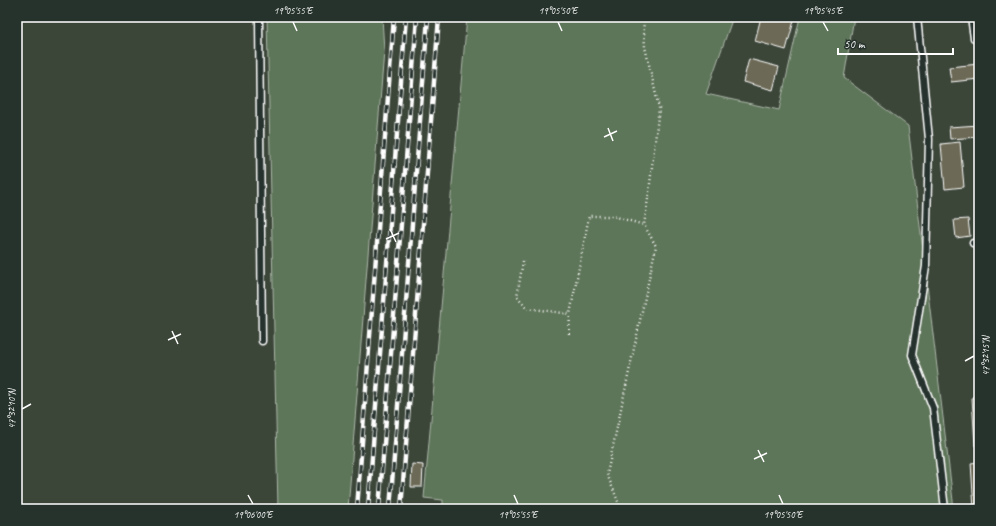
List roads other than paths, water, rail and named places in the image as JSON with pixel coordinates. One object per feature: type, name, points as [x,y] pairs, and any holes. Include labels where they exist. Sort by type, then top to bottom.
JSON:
[{"type":"lane","points":[[259,17],[262,341]]},
{"type":"lane","points":[[917,17],[929,139],[926,266],[912,355],[933,408],[945,509]]},
{"type":"lane","points":[[971,17],[974,38],[979,37]]},
{"type":"railway","points":[[357,509],[394,17]]},
{"type":"railway","points":[[368,509],[406,17]]},
{"type":"railway","points":[[379,509],[417,17]]},
{"type":"railway","points":[[390,509],[428,17]]},
{"type":"railway","points":[[401,509],[439,17]]}]
